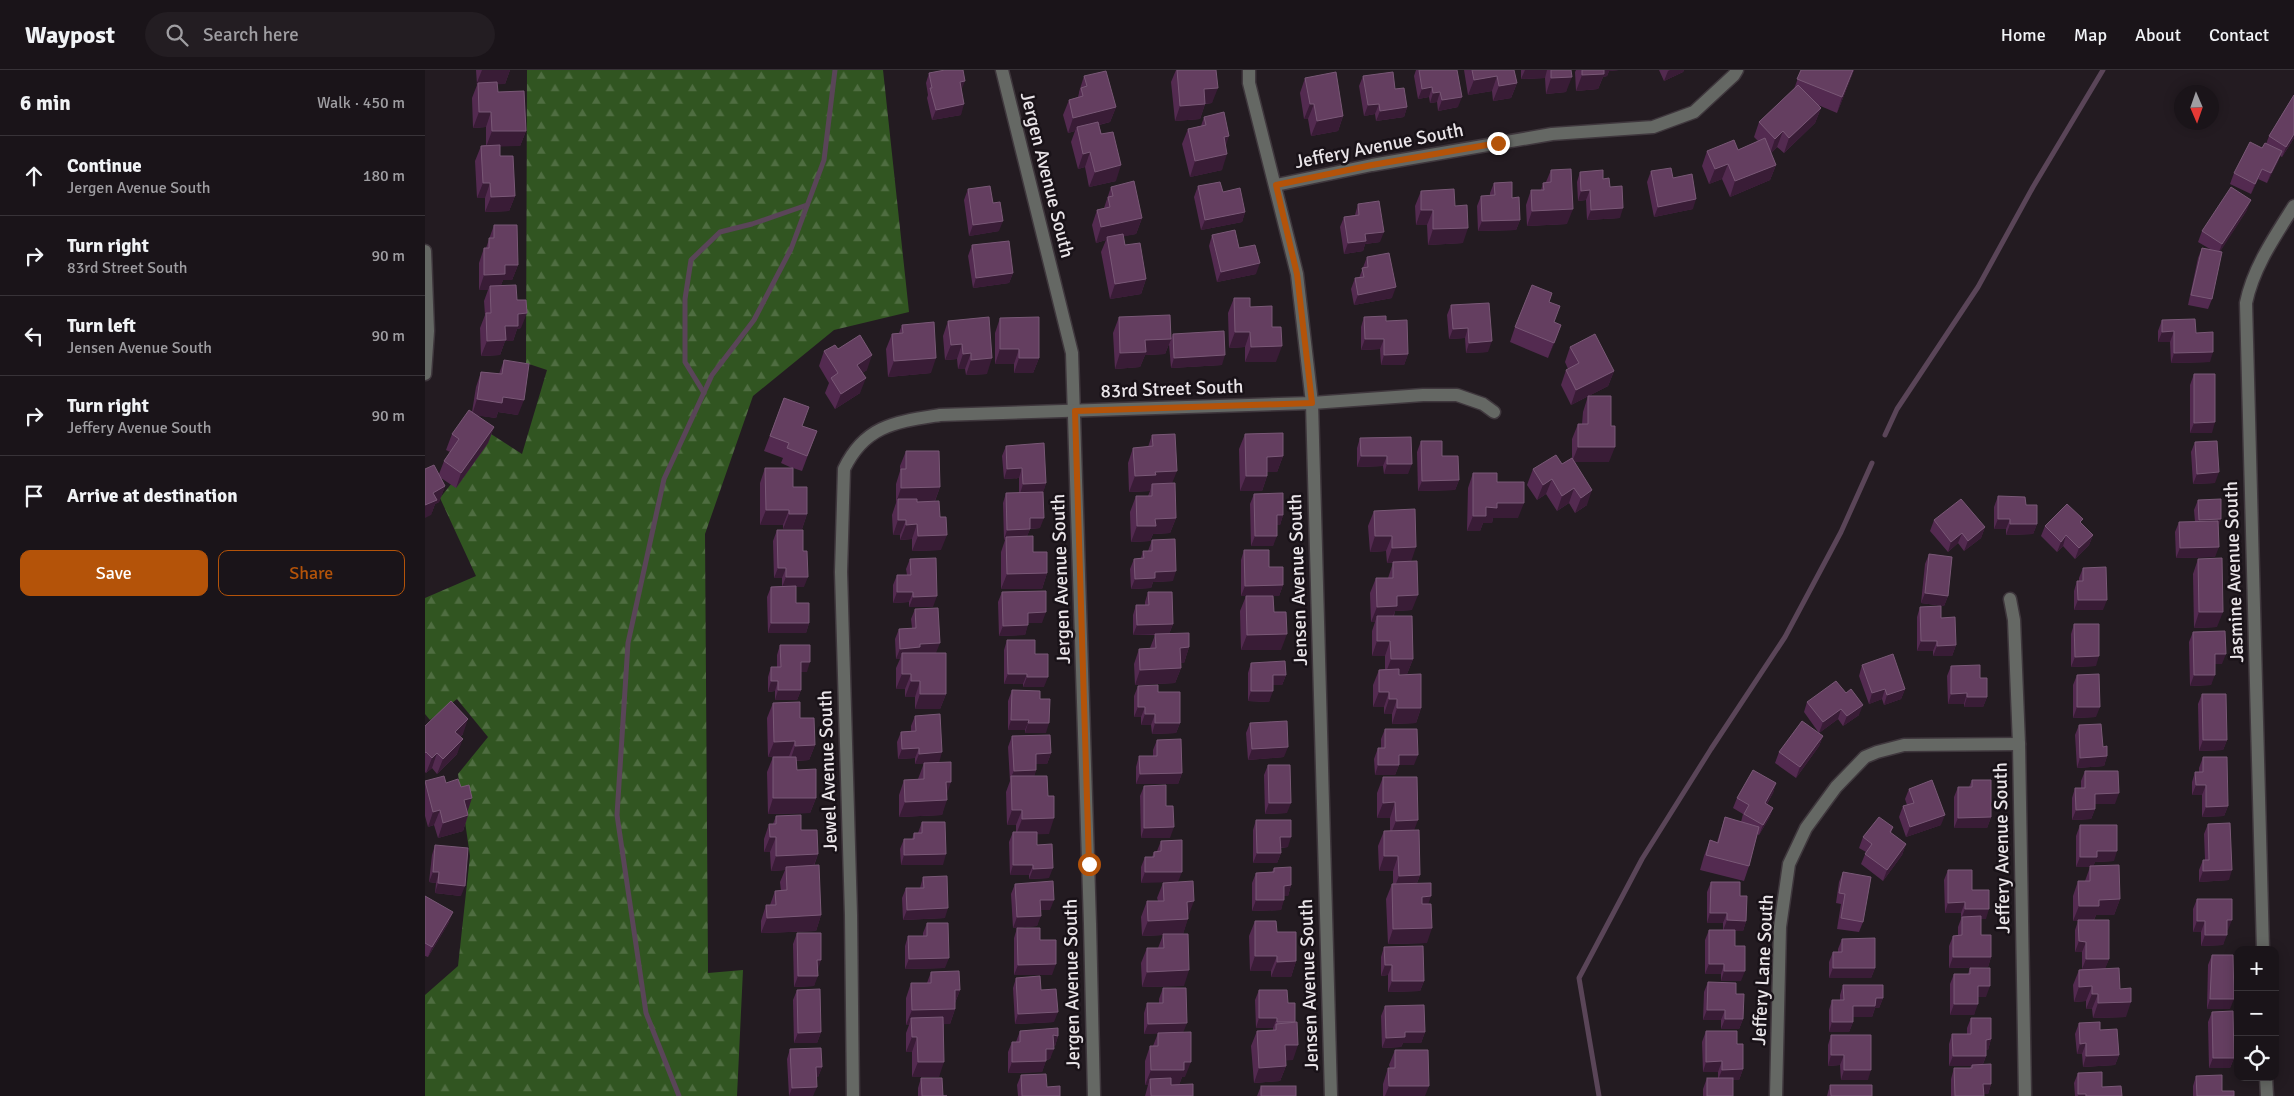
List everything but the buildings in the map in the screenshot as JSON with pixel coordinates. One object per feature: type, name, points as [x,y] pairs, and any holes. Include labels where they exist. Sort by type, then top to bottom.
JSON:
[{"type":"street","name":"Jergen Avenue South","points":[[1002,70],[1072,353],[1094,1096]]},
{"type":"street","name":"Jensen Avenue South","points":[[1249,70],[1249,83],[1297,274],[1312,403],[1331,1096]]},
{"type":"street","name":"Jeffery Avenue South","points":[[1276,185],[1372,165],[1552,134],[1653,127],[1694,112],[1737,70]]},
{"type":"street","name":"Jasmine Avenue South","points":[[2263,946],[2246,303],[2249,285],[2294,206]]},
{"type":"street","points":[[425,251],[428,331],[425,374]]},
{"type":"street","name":"83rd Street South","points":[[856,449],[868,437],[896,422],[940,415],[1312,403],[1423,395],[1457,395],[1483,404],[1494,412]]},
{"type":"street","name":"Jewel Avenue South","points":[[853,1096],[841,572],[844,469],[856,449]]},
{"type":"street","name":"Jeffery Avenue South","points":[[2010,599],[2014,620],[2019,744],[2025,1096]]},
{"type":"street","name":"Jeffery Lane South","points":[[1776,1096],[1780,927],[1789,864],[1806,828],[1837,787],[1865,757],[1877,752],[1904,744],[2019,744]]},
{"type":"street","points":[[2266,1081],[2267,1096]]},
{"type":"green space","points":[[527,70],[883,70],[909,312],[834,330],[753,396],[705,534],[708,973],[743,970],[737,1096],[425,1096],[425,995],[458,966],[470,856],[458,774],[488,737],[457,699],[430,720],[425,714],[425,598],[476,576],[440,498],[491,434],[522,454],[547,370],[526,363]]},
{"type":"waterway","points":[[679,1096],[646,1013],[617,815],[628,643],[664,479],[712,375],[754,320],[791,249],[824,160],[835,70]]},
{"type":"waterway","points":[[1885,435],[1897,409],[1978,287],[2033,187],[2103,70]]},
{"type":"waterway","points":[[704,393],[685,362],[685,299],[691,260],[720,232],[752,224],[807,205]]},
{"type":"waterway","points":[[1599,1096],[1579,978],[1642,859],[1711,749],[1785,637],[1841,532],[1872,463]]},
{"type":"route","points":[[1089,864],[1075,411],[1312,403],[1297,274],[1276,185],[1372,165],[1498,143]]}]
